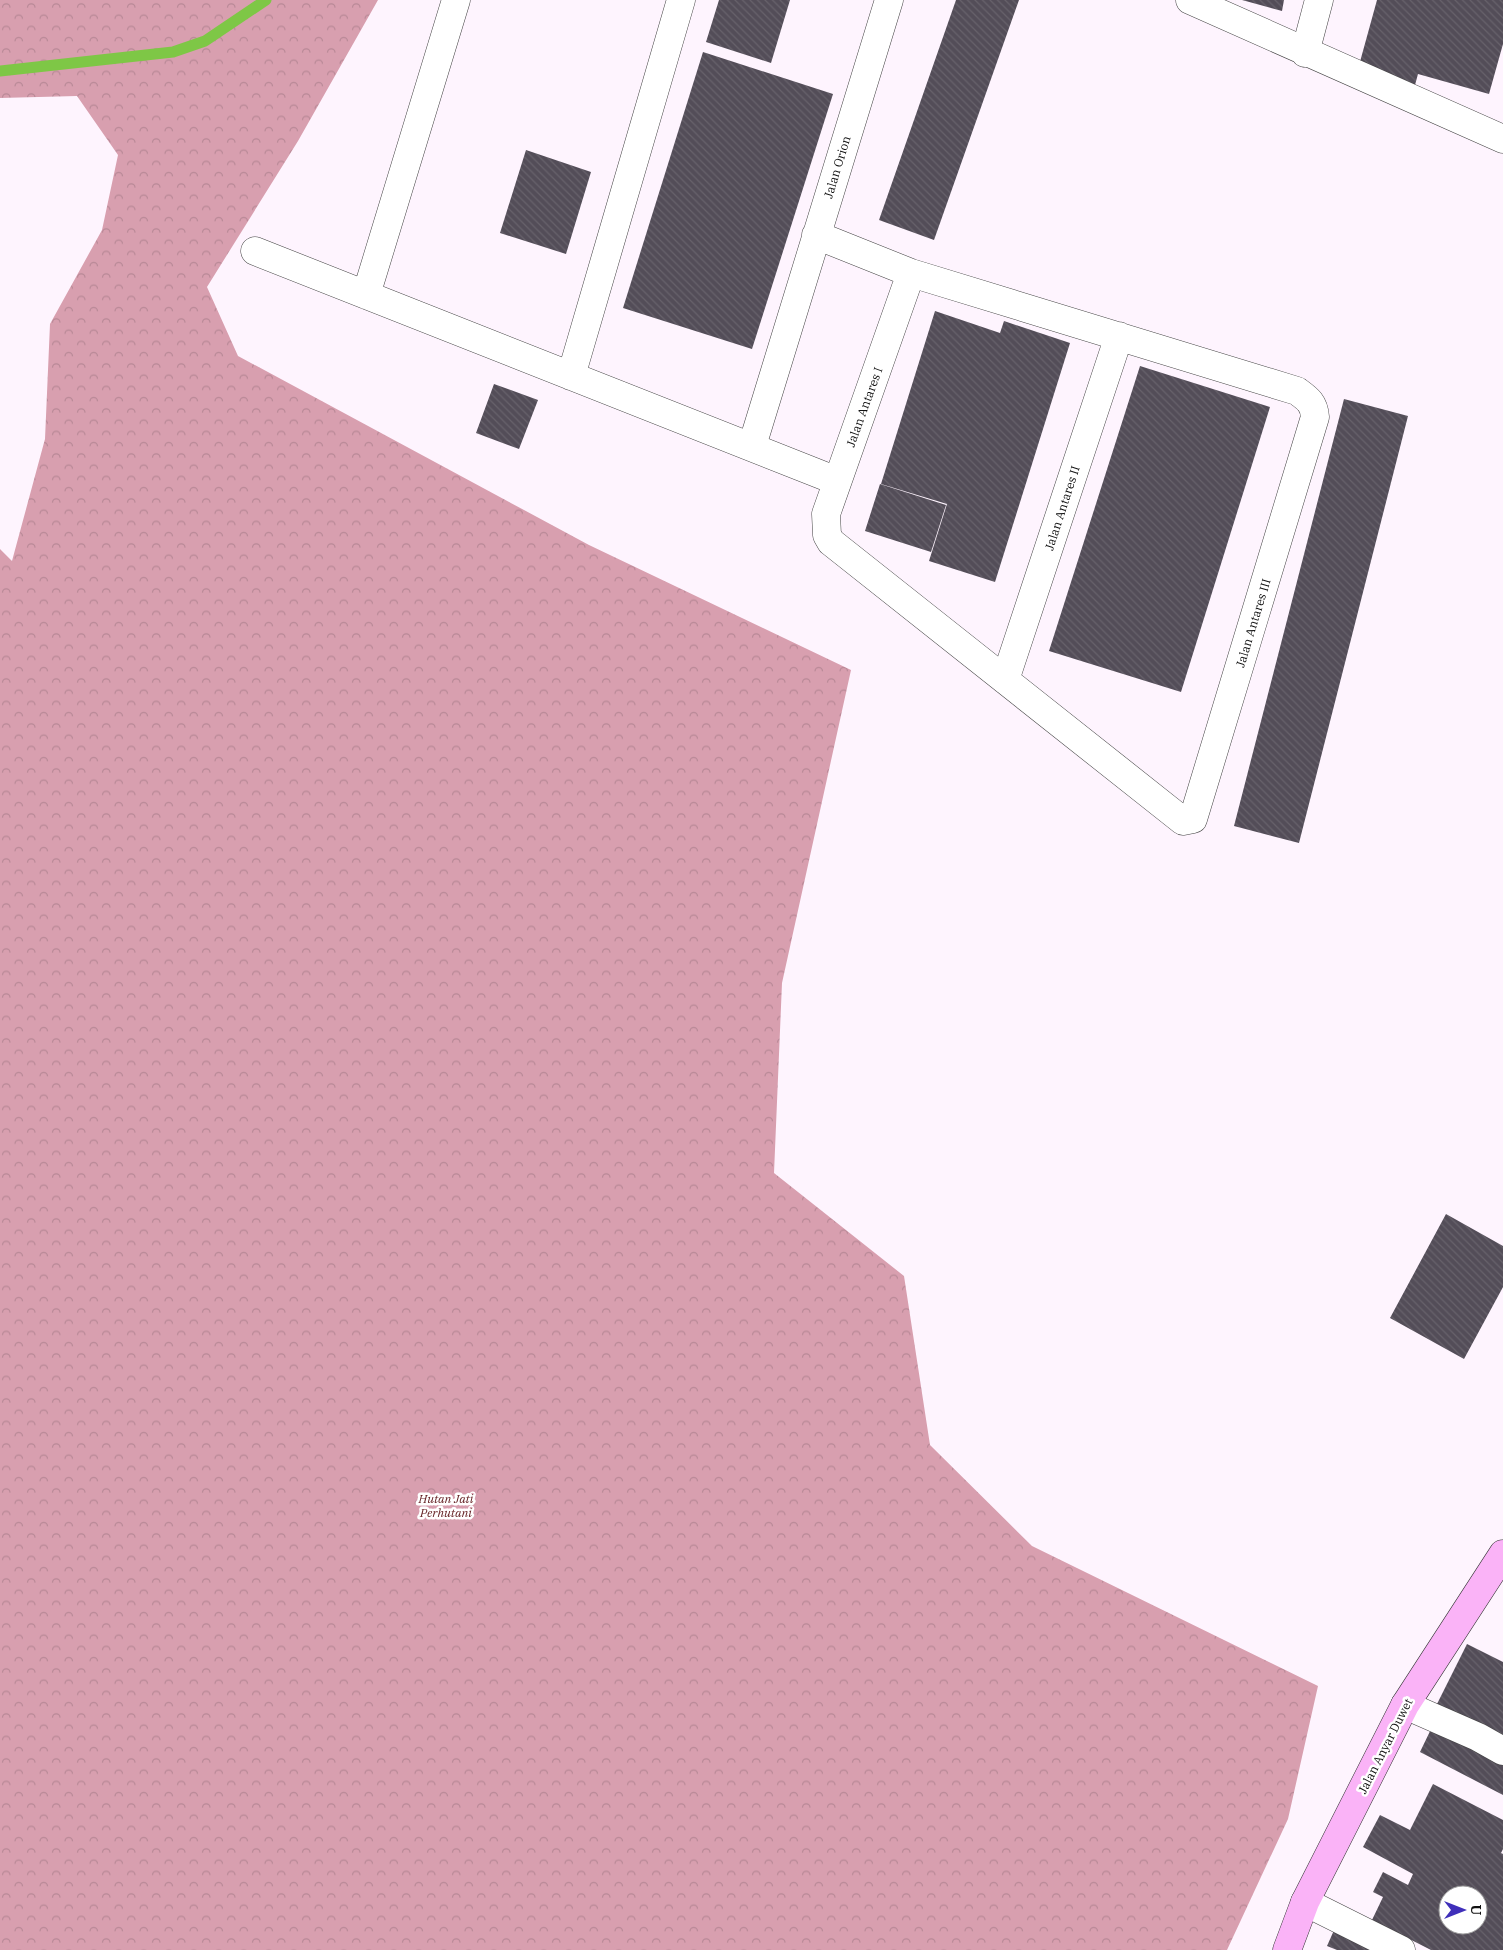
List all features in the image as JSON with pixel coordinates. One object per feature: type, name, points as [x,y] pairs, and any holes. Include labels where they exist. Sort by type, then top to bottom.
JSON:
[{"type":"street","points":[[366,294],[456,0]]},
{"type":"street","points":[[571,376],[681,0]]},
{"type":"street","name":"Jalan Orion","points":[[752,446],[888,0]]},
{"type":"street","points":[[1190,0],[1305,53],[1503,139]]},
{"type":"street","points":[[1305,53],[1319,0]]},
{"type":"street","points":[[816,235],[911,273],[1118,336]]},
{"type":"street","points":[[255,251],[838,480]]},
{"type":"street","name":"Jalan Antares I","points":[[911,273],[826,514],[828,535],[831,542],[1005,680]]},
{"type":"street","name":"Jalan Antares III","points":[[1005,680],[1183,821],[1193,819],[1315,418],[1315,408],[1312,403],[1297,391],[1118,336]]},
{"type":"street","name":"Jalan Antares II","points":[[1005,680],[1118,336]]},
{"type":"street","name":"Jalan Anyar Duwet","points":[[1287,1950],[1305,1902],[1405,1705],[1503,1554]]},
{"type":"street","points":[[1405,1705],[1503,1750]]},
{"type":"street","points":[[1305,1902],[1401,1950]]},
{"type":"green space","name":"Hutan Jati Perhutani","points":[[0,0],[378,0],[298,141],[207,287],[238,356],[589,545],[851,670],[782,983],[774,1173],[904,1276],[930,1445],[1032,1546],[1318,1686],[1288,1819],[1227,1950],[0,1950],[0,549],[12,561],[45,439],[50,324],[102,230],[118,155],[77,96],[0,98]]},
{"type":"building","points":[[719,0],[790,0],[771,63],[706,42]]},
{"type":"building","points":[[956,0],[1019,0],[934,240],[879,220]]},
{"type":"building","points":[[1242,0],[1284,0],[1282,11]]},
{"type":"building","points":[[1377,0],[1503,0],[1503,44],[1489,94],[1418,74],[1415,85],[1358,69]]},
{"type":"building","points":[[703,52],[833,94],[752,349],[623,308]]},
{"type":"building","points":[[526,150],[591,172],[566,254],[500,233]]},
{"type":"building","points":[[935,311],[1000,333],[1004,321],[1070,343],[995,582],[929,561],[947,504],[881,484]]},
{"type":"building","points":[[1140,366],[1270,407],[1181,692],[1049,651]]},
{"type":"building","points":[[494,384],[538,400],[519,449],[476,433]]},
{"type":"building","points":[[1344,399],[1408,416],[1299,843],[1234,826]]},
{"type":"building","points":[[880,484],[946,505],[931,552],[865,531]]},
{"type":"building","points":[[1446,1214],[1503,1246],[1503,1287],[1464,1359],[1390,1318]]},
{"type":"building","points":[[1467,1644],[1503,1662],[1503,1740],[1436,1706]]},
{"type":"building","points":[[1433,1725],[1503,1761],[1503,1795],[1420,1752]]},
{"type":"building","points":[[1433,1784],[1503,1820],[1503,1849],[1501,1853],[1503,1854],[1503,1950],[1431,1950],[1372,1920],[1383,1897],[1373,1892],[1383,1872],[1408,1885],[1413,1874],[1363,1847],[1380,1815],[1410,1830]]},
{"type":"building","points":[[1335,1928],[1388,1950],[1337,1950],[1327,1946]]},
{"type":"waterway","points":[[0,71],[173,52],[205,41],[266,0]]}]
